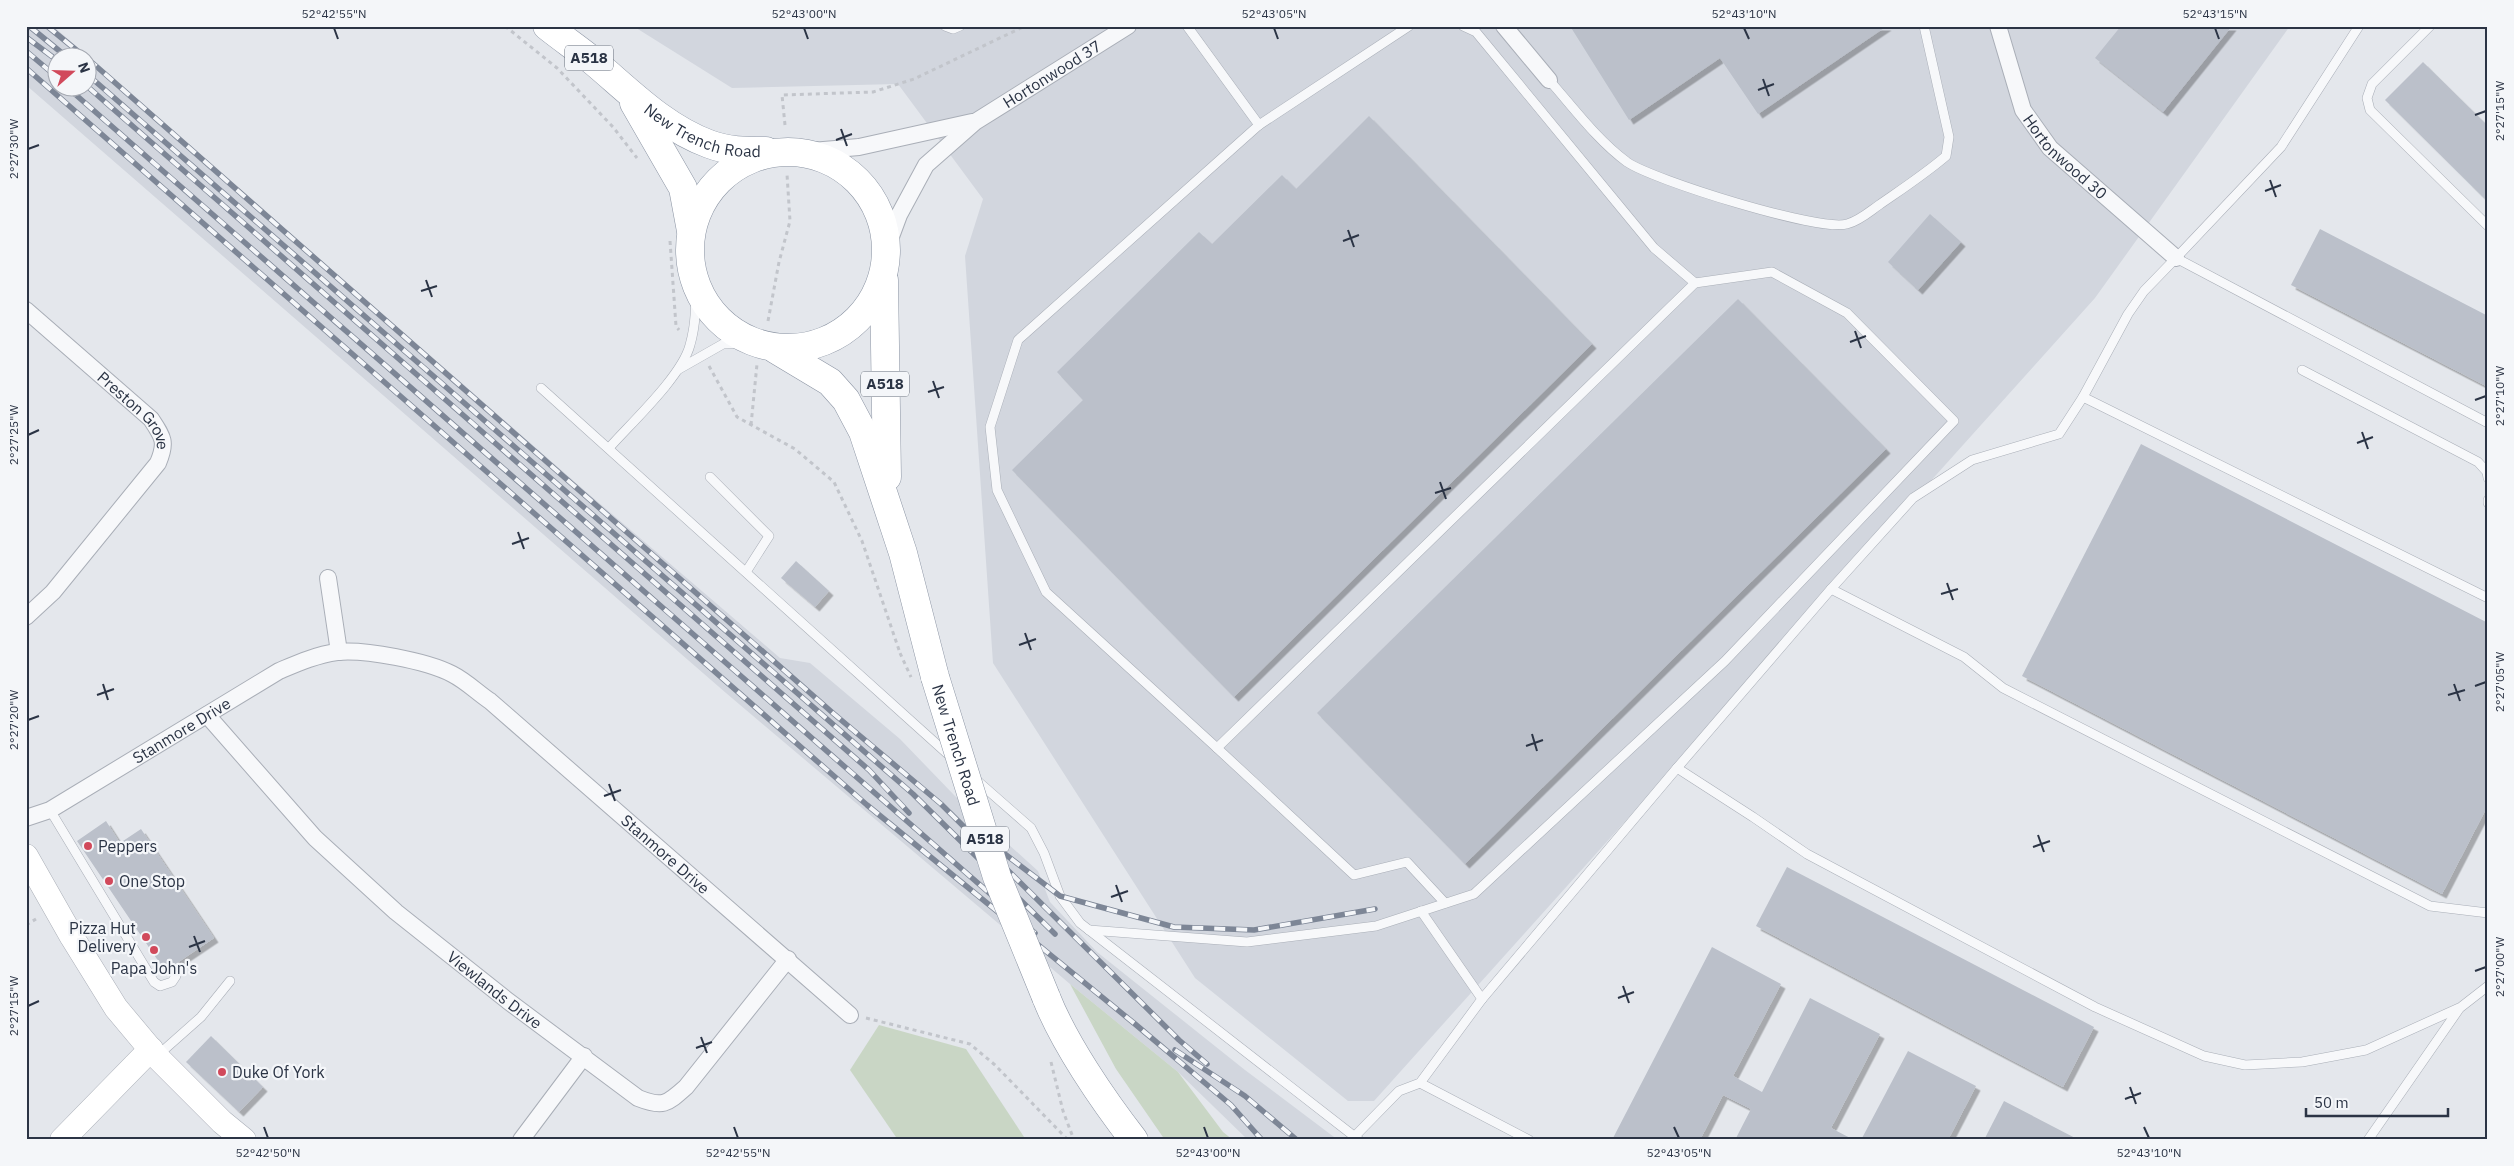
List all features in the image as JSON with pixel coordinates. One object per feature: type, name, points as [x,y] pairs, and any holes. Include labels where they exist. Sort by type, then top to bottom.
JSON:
[{"type":"highway","name":"New Trench Road","points":[[547,26],[594,62],[628,94],[670,124],[709,144],[737,151],[789,151],[830,161],[857,180],[872,199],[882,220],[885,260],[887,499]]},
{"type":"highway","name":"New Trench Road","points":[[628,94],[683,188],[680,234],[690,261],[695,284],[704,303],[716,318],[737,335],[763,344],[830,382],[846,400],[863,432],[887,499],[935,677],[997,877],[1046,997],[1076,1052],[1118,1119],[1134,1140]]},
{"type":"highway","points":[[680,234],[710,188],[725,174],[756,156],[789,151]]},
{"type":"highway","points":[[763,344],[800,348],[816,345],[837,336],[863,314],[878,290],[885,260]]},
{"type":"street","name":"Hortonwood 37","points":[[885,260],[899,215],[926,164],[975,122],[1128,26]]},
{"type":"street","points":[[1504,26],[1549,80]]},
{"type":"street","name":"Hortonwood 30","points":[[1998,26],[2023,110],[2050,148],[2176,258]]},
{"type":"street","name":"Hortonwood 37","points":[[789,151],[860,147],[975,122]]},
{"type":"street","name":"Preston Grove","points":[[26,310],[151,420],[162,435],[163,450],[158,463],[53,592],[26,617]]},
{"type":"street","points":[[328,578],[339,652]]},
{"type":"street","name":"Stanmore Drive","points":[[26,818],[50,810],[279,671],[311,657],[339,652],[396,657],[424,663],[453,675],[490,701],[850,1015]]},
{"type":"street","name":"Viewlands Drive","points":[[207,715],[315,838],[396,912],[508,1001],[638,1098],[655,1105],[669,1102],[686,1087],[788,959]]},
{"type":"street","points":[[26,856],[72,937],[116,1008],[154,1053],[222,1122],[244,1140]]},
{"type":"street","points":[[62,1140],[154,1053]]},
{"type":"street","points":[[520,1140],[584,1056]]},
{"type":"lane","points":[[945,26],[953,29],[960,26]]},
{"type":"lane","points":[[1187,26],[1260,125]]},
{"type":"lane","points":[[1409,26],[1260,125],[1018,340],[990,427],[996,490],[1046,592],[1354,875],[1407,862],[1445,903]]},
{"type":"lane","points":[[1463,26],[1476,32],[1654,248],[1695,283]]},
{"type":"lane","points":[[1549,80],[1602,139],[1627,162],[1649,175],[1740,202],[1756,210],[1830,225],[1846,225],[1910,184],[1946,156],[1949,137],[1924,26]]},
{"type":"lane","points":[[541,388],[1031,828],[1044,853],[1060,896],[1080,923],[1357,1138],[1399,1091],[1420,1083],[1482,999],[1677,768],[1831,589],[1913,498],[1972,460],[2059,434],[2083,397],[2128,314],[2144,291],[2281,146],[2359,26]]},
{"type":"lane","points":[[2430,26],[2372,84],[2367,98],[2370,110],[2488,226]]},
{"type":"lane","points":[[2176,258],[2488,423]]},
{"type":"lane","points":[[1089,930],[1247,942],[1376,926],[1474,894],[1725,661],[1954,421],[1847,313],[1789,281],[1772,272],[1695,283],[1217,748]]},
{"type":"lane","points":[[609,448],[678,370],[690,344],[696,318],[695,284]]},
{"type":"lane","points":[[678,370],[723,344],[763,344]]},
{"type":"lane","points":[[2302,370],[2478,462],[2487,472],[2488,478]]},
{"type":"lane","points":[[2083,397],[2488,598]]},
{"type":"lane","points":[[710,477],[769,536],[746,572]]},
{"type":"lane","points":[[1831,589],[1964,657],[2003,688],[2430,906],[2488,913]]},
{"type":"lane","points":[[1677,768],[1753,816],[1806,854],[2095,1007],[2204,1056],[2245,1065],[2302,1062],[2366,1050],[2461,1007],[2488,986]]},
{"type":"lane","points":[[50,810],[154,982],[160,986],[172,982],[176,976]]},
{"type":"lane","points":[[1421,911],[1482,999]]},
{"type":"lane","points":[[154,1053],[201,1017],[230,982]]},
{"type":"lane","points":[[2368,1140],[2461,1007]]},
{"type":"lane","points":[[1420,1083],[1528,1140]]},
{"type":"path","points":[[505,26],[557,68],[613,127],[642,164]]},
{"type":"path","points":[[751,425],[763,344],[779,262],[790,221],[789,151],[782,95],[873,92],[914,79],[1025,26]]},
{"type":"path","points":[[680,234],[676,326],[690,344]]},
{"type":"path","points":[[701,356],[712,369],[737,417],[795,449],[834,482],[862,541],[900,653]]},
{"type":"path","points":[[26,926],[36,920]]},
{"type":"path","points":[[850,1015],[970,1044],[995,1065],[1068,1140]]},
{"type":"path","points":[[1050,1057],[1063,1111],[1074,1140]]},
{"type":"shaded area","points":[[26,26],[53,26],[78,48],[48,48],[48,98],[98,98],[98,65],[584,490],[780,658],[810,663],[900,739],[955,796],[1038,871],[1050,902],[1097,952],[1245,1070],[1338,1140],[1248,1140],[1178,1072],[1070,984],[726,693],[26,85]]},
{"type":"shaded area","points":[[633,26],[2290,26],[2095,298],[1374,1101],[1348,1101],[1195,978],[993,663],[965,256],[983,199],[898,84],[732,88]]},
{"type":"green space","points":[[1070,984],[1178,1072],[1223,1132],[1233,1140],[1165,1140],[1116,1069]]},
{"type":"green space","points":[[879,1025],[966,1049],[1026,1140],[898,1140],[850,1070]]},
{"type":"building","points":[[1570,26],[1887,26],[1758,114],[1720,58],[1629,120]]},
{"type":"building","points":[[2121,26],[2232,26],[2163,112],[2095,58]]},
{"type":"building","points":[[2423,62],[2488,126],[2488,202],[2385,100]]},
{"type":"building","points":[[1369,116],[1592,344],[1234,697],[1012,470],[1083,400],[1057,372],[1199,232],[1212,244],[1282,175],[1296,189]]},
{"type":"building","points":[[1930,214],[1961,242],[1918,290],[1888,262]]},
{"type":"building","points":[[2320,229],[2488,316],[2488,387],[2291,285]]},
{"type":"building","points":[[1738,299],[1886,449],[1465,864],[1317,713]]},
{"type":"building","points":[[2141,444],[2488,623],[2488,805],[2442,894],[2022,676]]},
{"type":"building","points":[[796,561],[829,591],[815,607],[781,578]]},
{"type":"building","points":[[106,821],[120,843],[141,829],[214,938],[165,971],[77,841]]},
{"type":"building","points":[[1787,867],[2094,1027],[2063,1087],[1756,926]]},
{"type":"building","points":[[1712,947],[1781,984],[1733,1076],[1762,1092],[1810,998],[1880,1034],[1831,1128],[1854,1140],[1735,1140],[1751,1109],[1723,1095],[1700,1140],[1612,1140]]},
{"type":"building","name":"Duke Of York","points":[[211,1036],[263,1087],[239,1112],[186,1062]]},
{"type":"building","points":[[1908,1051],[1976,1086],[1948,1140],[1861,1140]]},
{"type":"building","points":[[2004,1101],[2079,1140],[1984,1140]]},
{"type":"railway","points":[[29,26],[56,48]]},
{"type":"railway","points":[[47,26],[74,48]]},
{"type":"railway","points":[[26,37],[48,54]]},
{"type":"railway","points":[[26,51],[48,70]]},
{"type":"railway","points":[[26,68],[867,805],[1231,1105],[1262,1140]]},
{"type":"railway","points":[[98,68],[834,714],[941,804],[1179,1040],[1207,1064]]},
{"type":"railway","points":[[98,84],[913,794],[1055,934]]},
{"type":"railway","points":[[98,96],[869,770],[909,813]]},
{"type":"railway","points":[[79,98],[1035,933]]},
{"type":"railway","points":[[976,832],[1060,896],[1174,927],[1254,930],[1375,909]]},
{"type":"railway","points":[[1175,1050],[1245,1096],[1297,1140]]},
{"type":"place","name":"Peppers","points":[[88,846]]},
{"type":"place","name":"One Stop","points":[[109,881]]},
{"type":"place","name":"Pizza Hut Delivery","points":[[146,937]]},
{"type":"place","name":"Papa John's","points":[[154,950]]},
{"type":"place","name":"Duke Of York","points":[[222,1072]]}]
